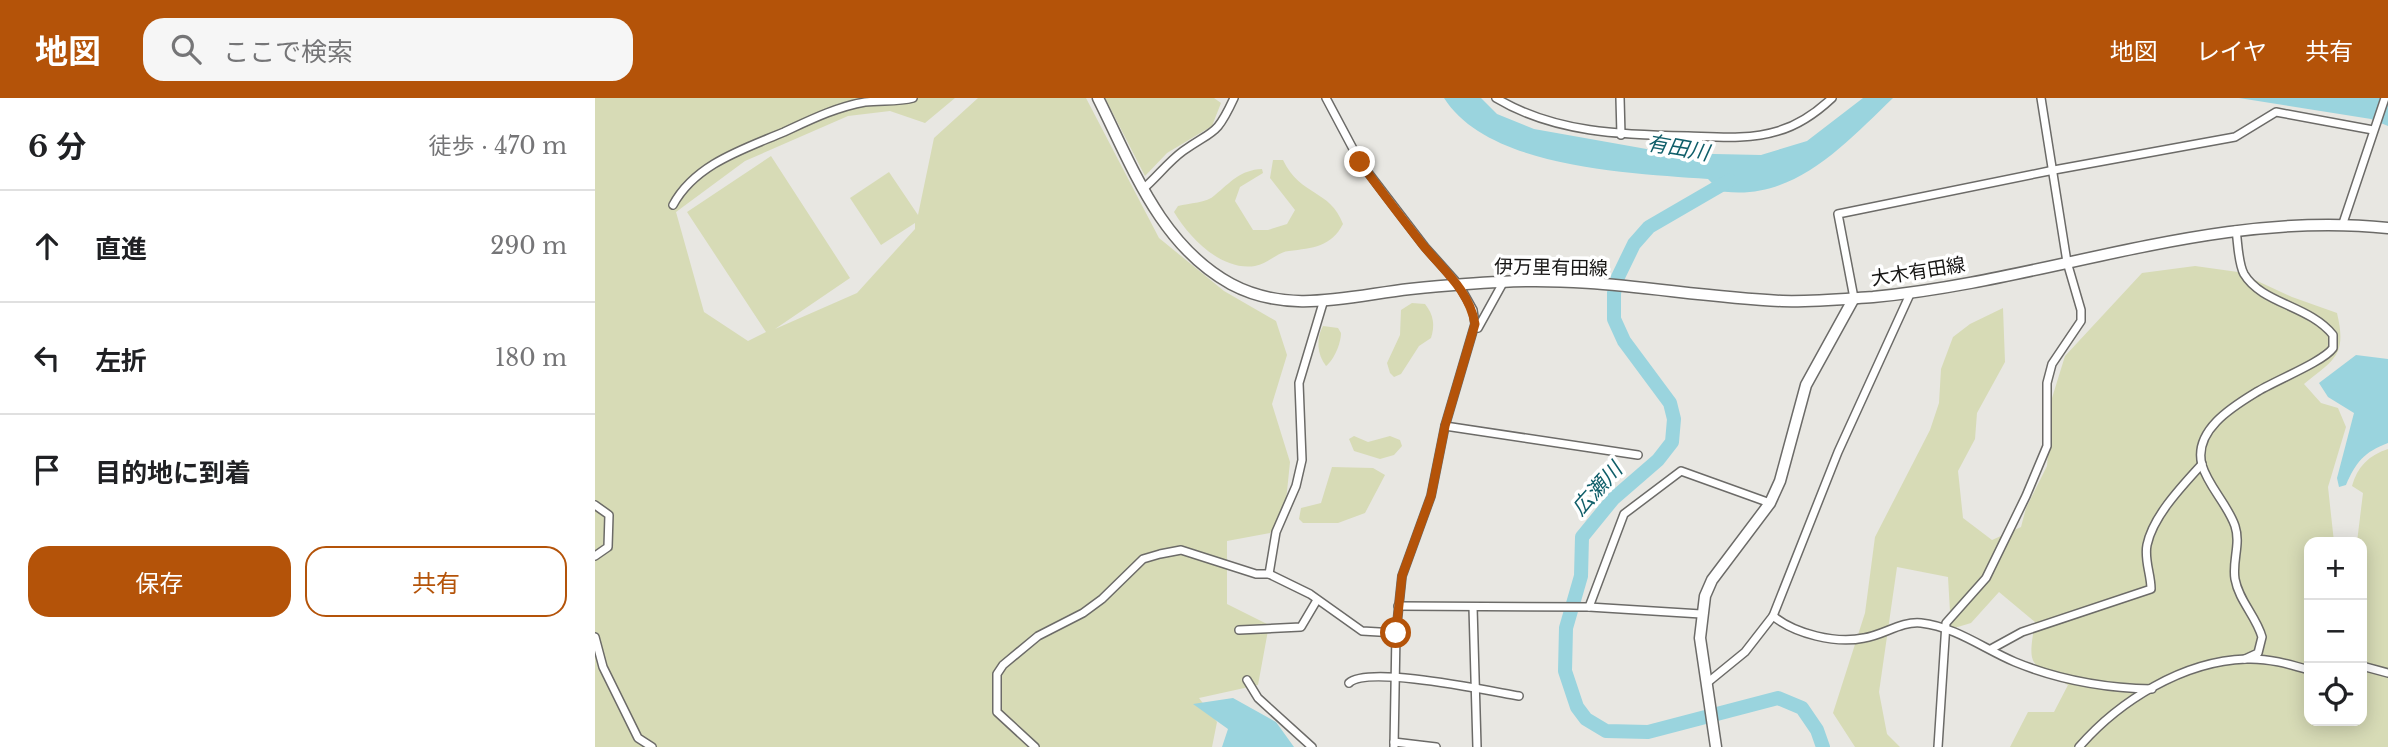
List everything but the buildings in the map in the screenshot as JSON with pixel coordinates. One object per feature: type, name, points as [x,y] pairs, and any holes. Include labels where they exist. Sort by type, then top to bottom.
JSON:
[{"type":"main road","name":"伊万里有田線","points":[[1098,98],[1143,189],[1165,226],[1185,249],[1232,284],[1266,298],[1324,303],[1408,289],[1504,281],[1586,282],[1781,301],[1854,298]]},
{"type":"main road","name":"大木有田線","points":[[1716,747],[1700,638],[1701,614],[1712,580],[1770,503],[1780,481],[1806,385],[1854,298],[1911,292],[2236,230],[2343,223],[2388,228]]},
{"type":"street","points":[[673,205],[679,194],[695,179],[749,145],[835,109],[865,102],[913,98]]},
{"type":"street","points":[[1143,189],[1184,151],[1212,135],[1222,123],[1233,98]]},
{"type":"street","points":[[1326,98],[1360,162],[1425,247],[1459,285],[1473,310],[1473,339],[1445,426],[1431,496],[1402,576],[1398,606],[1392,746],[1436,747]]},
{"type":"street","points":[[1496,98],[1521,111],[1568,125],[1621,135],[1707,138],[1753,136],[1795,125],[1832,98]]},
{"type":"street","points":[[1620,98],[1621,135]]},
{"type":"street","points":[[1938,747],[1946,623],[1986,578],[2047,446],[2047,383],[2057,355],[2081,321],[2081,310],[2067,262],[2041,98]]},
{"type":"street","points":[[2343,223],[2385,98]]},
{"type":"street","points":[[1854,298],[1838,214],[2235,137],[2276,112],[2373,130]]},
{"type":"street","points":[[1991,649],[2022,632],[2151,589],[2146,547],[2153,530],[2185,482],[2202,464],[2206,436],[2222,416],[2286,374],[2320,361],[2333,348],[2333,335],[2323,322],[2268,295],[2244,273],[2236,230]]},
{"type":"street","points":[[1473,339],[1504,281]]},
{"type":"street","points":[[1707,683],[1745,652],[1773,616],[1838,452],[1911,292]]},
{"type":"street","points":[[1269,574],[1276,531],[1296,486],[1301,460],[1299,383],[1324,303]]},
{"type":"street","points":[[1445,426],[1638,455]]},
{"type":"street","points":[[2079,747],[2111,715],[2152,688],[2192,670],[2245,659],[2258,653],[2262,636],[2239,595],[2235,577],[2238,541],[2235,526],[2202,464]]},
{"type":"street","points":[[1588,607],[1624,514],[1681,471],[1770,503]]},
{"type":"street","points":[[595,505],[609,515],[608,547],[595,556]]},
{"type":"street","points":[[1035,747],[997,712],[997,674],[1003,665],[1038,636],[1083,613],[1143,559],[1181,550],[1256,573],[1269,574],[1317,600],[1362,631],[1396,633]]},
{"type":"street","points":[[1239,631],[1301,627],[1317,600]]},
{"type":"street","points":[[1398,606],[1588,607],[1701,614]]},
{"type":"street","points":[[1473,607],[1477,747]]},
{"type":"street","points":[[1773,616],[1792,628],[1832,638],[1863,639],[1910,624],[1944,629],[2014,662],[2058,677],[2089,684],[2152,688]]},
{"type":"street","points":[[595,637],[603,667],[638,738],[652,747]]},
{"type":"street","points":[[2245,659],[2277,661],[2304,669]]},
{"type":"street","points":[[2367,667],[2388,673]]},
{"type":"street","points":[[1349,683],[1360,677],[1394,676],[1519,695]]},
{"type":"street","points":[[1247,680],[1258,698],[1312,747]]},
{"type":"green space","points":[[595,98],[955,98],[925,123],[890,111],[848,116],[745,161],[676,212],[704,312],[748,341],[766,332],[687,212],[771,156],[850,278],[775,329],[857,293],[915,229],[915,223],[881,245],[850,198],[889,172],[918,215],[934,138],[978,98],[1086,98],[1159,238],[1224,291],[1276,321],[1287,355],[1272,404],[1290,462],[1285,511],[1270,533],[1227,541],[1227,604],[1269,625],[1258,685],[1199,698],[1217,722],[1212,747],[595,747]]},
{"type":"green space","points":[[1105,98],[1214,98],[1221,103],[1212,126],[1167,153],[1145,176]]},
{"type":"green space","points":[[1273,160],[1283,160],[1298,181],[1331,204],[1343,224],[1333,238],[1321,245],[1285,252],[1260,265],[1243,266],[1219,258],[1189,233],[1174,212],[1178,206],[1212,198],[1242,174],[1262,169],[1263,173],[1240,187],[1235,201],[1253,230],[1268,230],[1287,224],[1295,210],[1270,178]]},
{"type":"green space","points":[[2195,266],[2238,272],[2292,297],[2337,313],[2340,338],[2336,355],[2304,384],[2321,403],[2338,408],[2346,427],[2328,487],[2333,537],[2304,537],[2304,726],[2367,726],[2367,537],[2358,537],[2363,493],[2352,486],[2365,463],[2388,449],[2388,747],[2010,747],[2028,712],[2054,712],[2068,685],[2034,662],[2031,649],[2035,622],[1999,592],[1971,623],[1951,629],[1948,577],[1897,567],[1879,692],[1887,734],[1900,747],[1855,747],[1833,713],[1865,613],[1875,537],[1930,430],[1939,403],[1941,369],[1953,337],[1970,324],[2003,308],[2005,362],[1977,413],[1975,439],[1958,471],[1963,518],[1992,540],[2021,527],[2026,508],[2047,466],[2052,398],[2065,356],[2142,273]]},
{"type":"green space","points":[[1412,303],[1425,304],[1428,308],[1433,321],[1432,334],[1431,338],[1419,346],[1401,374],[1394,377],[1387,363],[1400,335],[1401,310]]},
{"type":"green space","points":[[1323,326],[1338,328],[1341,333],[1337,351],[1326,366],[1319,346]]},
{"type":"green space","points":[[1354,436],[1368,442],[1390,436],[1400,440],[1402,446],[1394,455],[1380,459],[1354,451],[1349,439]]},
{"type":"green space","points":[[1332,467],[1373,468],[1385,475],[1365,513],[1338,523],[1303,523],[1299,519],[1301,508],[1321,503]]},
{"type":"water","points":[[1444,98],[1481,98],[1497,114],[1534,129],[1669,153],[1761,155],[1807,141],[1863,98],[1893,98],[1854,136],[1812,169],[1764,190],[1738,193],[1710,189],[1713,184],[1708,179],[1603,169],[1564,163],[1527,153],[1494,140],[1465,122]]},
{"type":"water","points":[[2239,98],[2388,98],[2388,126],[2371,119]]},
{"type":"water","points":[[2356,355],[2388,359],[2388,443],[2367,454],[2357,464],[2346,485],[2339,487],[2337,478],[2354,413],[2328,397],[2319,383]]},
{"type":"water","points":[[1233,698],[1276,722],[1294,747],[1222,747],[1228,729],[1193,704]]},
{"type":"waterway","name":"広瀬川","points":[[1730,180],[1649,227],[1634,244],[1618,277],[1614,293],[1614,319],[1624,341],[1670,403],[1674,419],[1672,442],[1658,460],[1613,499],[1582,537],[1581,576],[1566,628],[1565,671],[1577,707],[1586,719],[1606,731],[1648,732],[1778,698],[1802,708],[1817,730],[1823,747]]},
{"type":"route","points":[[1360,162],[1425,247],[1459,285],[1473,310],[1475,324],[1464,372],[1445,426],[1431,496],[1402,576],[1396,633]]},
{"type":"water label","name":"有田川","points":[[1678,148]]}]
